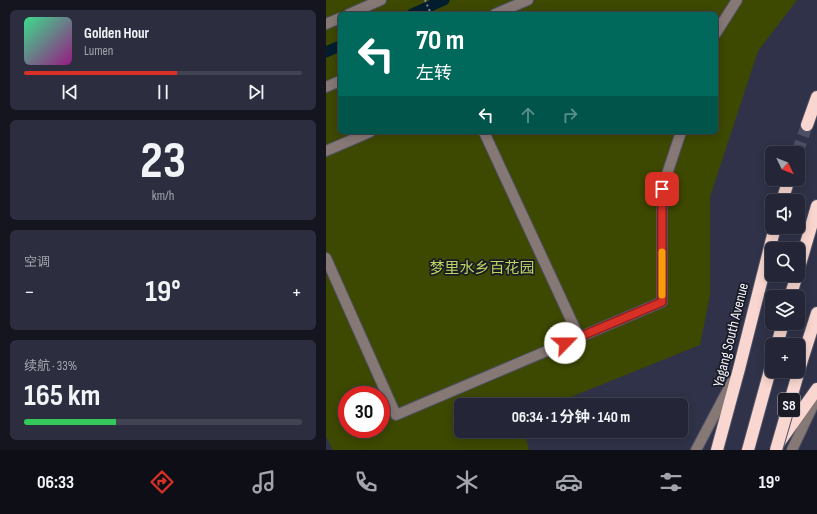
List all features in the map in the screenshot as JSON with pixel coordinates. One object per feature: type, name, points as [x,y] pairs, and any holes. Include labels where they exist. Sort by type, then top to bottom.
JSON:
[{"type":"highway","points":[[807,125],[817,97]]},
{"type":"highway","points":[[805,246],[817,206]]},
{"type":"highway","name":"Yagang South Avenue","points":[[717,450],[773,234]]},
{"type":"highway","name":"S8","points":[[775,450],[817,313]]},
{"type":"highway","name":"S8","points":[[748,450],[768,378]]},
{"type":"highway","points":[[775,450],[817,389]]},
{"type":"street","points":[[354,12],[381,0]]},
{"type":"street","points":[[505,12],[515,10],[528,0]]},
{"type":"street","points":[[718,29],[737,0]]},
{"type":"street","points":[[326,24],[338,19]]},
{"type":"street","points":[[326,87],[338,82]]},
{"type":"street","points":[[326,151],[365,134]]},
{"type":"street","points":[[485,134],[579,337]]},
{"type":"street","points":[[326,258],[396,415],[662,302],[662,189],[680,134]]},
{"type":"street","points":[[696,450],[739,369]]},
{"type":"street","points":[[792,450],[817,397]]},
{"type":"path","points":[[425,0],[430,12]]},
{"type":"green space","name":"梦里水乡百花园","points":[[326,0],[797,0],[758,51],[710,197],[710,295],[700,345],[568,398],[454,398],[454,438],[526,438],[529,450],[333,450],[326,436]]},
{"type":"waterway","points":[[417,12],[444,0]]},
{"type":"waterway","points":[[326,52],[338,47]]},
{"type":"tunnel","points":[[800,146],[807,125]]},
{"type":"slow traffic","points":[[662,252],[662,295]]},
{"type":"route","points":[[565,343],[662,302],[662,189]]}]
